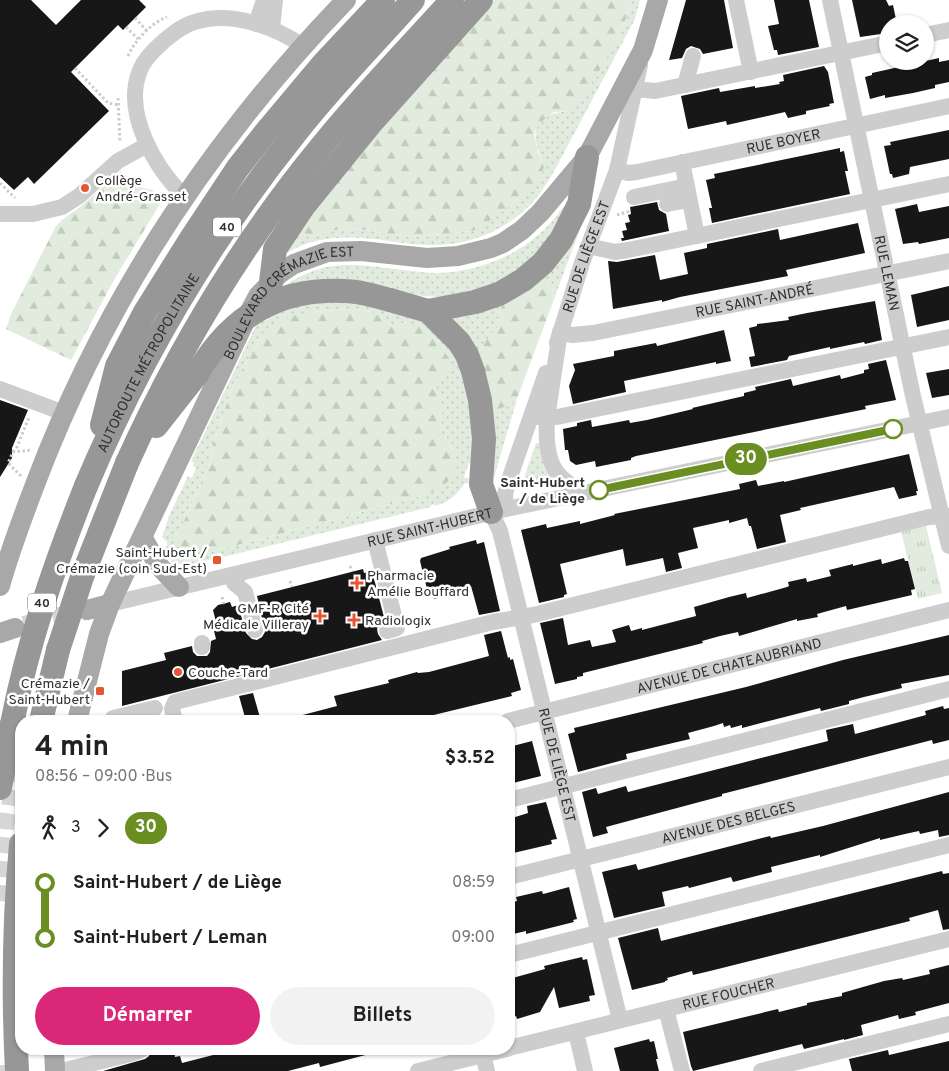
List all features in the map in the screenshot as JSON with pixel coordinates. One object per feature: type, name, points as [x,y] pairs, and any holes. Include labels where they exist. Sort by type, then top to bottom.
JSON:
[{"type":"highway","points":[[86,486],[116,366],[141,319],[181,253],[237,169],[266,132],[323,64],[383,0]]},
{"type":"highway","name":"AUTOROUTE MÉTROPOLITAINE","points":[[0,788],[16,704],[32,638],[62,548],[86,486],[115,420],[156,341],[197,272],[265,172],[313,111],[413,0]]},
{"type":"highway","name":"AUTOROUTE MÉTROPOLITAINE","points":[[43,715],[67,618],[98,533],[127,463],[152,410],[219,289],[262,225],[321,147],[452,0]]},
{"type":"highway","points":[[271,282],[275,249],[303,207],[372,122],[481,0]]},
{"type":"highway","points":[[127,463],[197,374],[214,347],[234,326],[260,308],[309,292],[341,290],[372,295],[428,311],[475,302],[499,294],[523,280],[543,263],[561,240],[579,204],[587,157]]},
{"type":"highway","points":[[428,311],[459,342],[467,355],[473,371],[480,400],[483,426],[482,484],[498,510]]},
{"type":"highway","points":[[15,943],[15,997]]},
{"type":"highway","points":[[17,1055],[17,1071]]},
{"type":"main road","points":[[0,586],[20,524],[64,413],[93,350],[114,312],[180,203],[250,108],[303,46],[346,0]]},
{"type":"main road","name":"RUE DE LIÈGE EST","points":[[643,50],[658,0]]},
{"type":"main road","name":"BOULEVARD CRÉMAZIE EST","points":[[79,715],[99,634],[110,604],[258,296],[271,282],[294,264],[327,252],[352,250],[406,257],[443,258],[469,255],[492,248],[513,237],[531,222],[587,157],[643,50]]},
{"type":"main road","points":[[142,538],[158,565],[178,588]]},
{"type":"main road","name":"RUE SAINT-HUBERT","points":[[87,610],[110,604]]},
{"type":"main road","points":[[0,628],[16,628],[0,633]]},
{"type":"main road","points":[[54,1055],[55,1071]]},
{"type":"street","points":[[256,24],[264,0]]},
{"type":"street","points":[[272,29],[275,0]]},
{"type":"street","points":[[736,0],[751,72]]},
{"type":"street","name":"RUE LEMAN","points":[[830,0],[920,423],[946,517],[949,546]]},
{"type":"street","points":[[191,222],[180,203],[174,186],[159,166],[148,145],[139,119],[135,93],[138,74],[142,66],[153,52],[180,28],[198,20],[229,19],[256,24],[272,29],[303,46]]},
{"type":"street","points":[[934,33],[949,30]]},
{"type":"street","points":[[635,89],[650,92],[879,45]]},
{"type":"street","name":"RUE DE LIÈGE EST","points":[[620,1020],[520,618],[500,531],[498,510],[504,500],[506,488],[539,417],[560,332],[588,246],[617,170],[643,50]]},
{"type":"street","points":[[685,85],[693,56]]},
{"type":"street","name":"RUE BOYER","points":[[617,170],[628,173],[636,172],[949,106]]},
{"type":"street","points":[[0,214],[34,214],[62,207],[79,196],[118,161],[148,145]]},
{"type":"street","points":[[682,162],[697,236]]},
{"type":"street","points":[[588,246],[615,252],[949,184]]},
{"type":"street","points":[[667,204],[688,193]]},
{"type":"street","points":[[632,204],[688,193]]},
{"type":"street","name":"RUE SAINT-ANDRÉ","points":[[560,332],[572,335],[593,333],[949,261]]},
{"type":"street","points":[[583,493],[562,478],[551,462],[547,438],[539,417],[557,417],[949,337]]},
{"type":"street","points":[[0,389],[64,413]]},
{"type":"street","name":"RUE SAINT-HUBERT","points":[[110,604],[498,510],[949,417]]},
{"type":"street","points":[[174,715],[172,706],[179,701],[493,622],[520,618],[914,520],[946,517]]},
{"type":"street","points":[[375,540],[397,628],[387,631]]},
{"type":"street","points":[[240,573],[234,583],[245,592],[255,630]]},
{"type":"street","name":"AVENUE DE CHATEAUBRIAND","points":[[515,719],[949,610]]},
{"type":"street","points":[[515,799],[949,689]]},
{"type":"street","points":[[125,715],[154,708]]},
{"type":"street","name":"AVENUE DES BELGES","points":[[515,875],[949,766]]},
{"type":"street","points":[[515,954],[949,846]]},
{"type":"street","name":"RUE FOUCHER","points":[[515,1046],[949,938]]},
{"type":"street","points":[[666,1009],[682,1071]]},
{"type":"street","points":[[761,1071],[949,1024]]},
{"type":"street","points":[[576,1032],[585,1071]]},
{"type":"street","points":[[61,1071],[127,1055]]},
{"type":"street","points":[[483,1055],[487,1071]]},
{"type":"street","name":"RUE FOUCHER","points":[[418,1071],[483,1055]]},
{"type":"path","points":[[135,18],[147,31]]},
{"type":"path","points":[[126,27],[138,39]]},
{"type":"path","points":[[74,68],[108,103],[118,105]]},
{"type":"path","points":[[0,183],[20,202]]},
{"type":"path","points":[[615,215],[632,204]]},
{"type":"path","points":[[23,478],[8,463],[30,416]]},
{"type":"path","points":[[13,452],[34,450]]},
{"type":"path","points":[[350,566],[352,571]]},
{"type":"path","points":[[290,580],[292,587]]},
{"type":"path","points":[[222,597],[224,604]]},
{"type":"green space","points":[[494,0],[632,0],[620,36],[580,103],[568,111],[554,112],[538,124],[534,134],[538,152],[544,164],[542,176],[531,191],[473,231],[412,237],[352,228],[328,231],[311,237],[296,231],[353,160]]},
{"type":"green space","points":[[632,0],[640,0],[635,19],[557,166],[535,200],[520,214],[497,230],[457,243],[422,245],[370,239],[334,238],[310,243],[287,253],[296,231],[311,237],[328,231],[352,228],[412,237],[473,231],[514,203],[544,164],[536,144],[536,128],[546,117],[568,111],[620,36]]},
{"type":"green space","points":[[121,171],[140,187],[152,190],[163,199],[114,280],[71,360],[6,329],[11,314],[56,226]]},
{"type":"green space","points":[[563,207],[567,209],[541,254],[498,285],[441,297],[422,296],[380,288],[277,292],[308,273],[322,268],[337,266],[368,266],[437,273],[474,268],[508,255],[524,246],[552,222]]},
{"type":"green space","points":[[583,221],[553,302],[553,290],[539,279]]},
{"type":"green space","points":[[539,279],[547,280],[550,283],[553,302],[517,399],[510,405],[495,410],[489,406],[484,382],[482,348],[486,340],[498,327],[503,303]]},
{"type":"green space","points":[[361,301],[419,320],[434,330],[454,353],[470,392],[474,464],[469,463],[464,477],[469,479],[468,484],[465,483],[448,501],[439,505],[434,506],[434,504],[431,507],[223,557],[221,553],[212,555],[213,559],[192,564],[178,564],[171,561],[162,550],[167,545],[167,542],[162,537],[169,516],[188,476],[192,478],[196,468],[193,466],[194,462],[191,461],[258,321],[269,319],[267,315],[304,302]],"holes":[[[353,309],[372,313],[392,327],[406,322],[448,372],[437,385],[437,394],[443,409],[441,419],[444,432],[458,463],[425,495],[204,554],[176,536],[210,462],[213,444],[232,388],[262,335],[310,312]]]},
{"type":"green space","points":[[503,303],[498,327],[484,345],[482,354],[483,369],[452,321],[453,316]]},
{"type":"green space","points":[[350,309],[372,313],[392,327],[405,323],[421,328],[433,338],[451,362],[449,372],[437,385],[437,394],[443,409],[441,419],[444,432],[458,463],[453,475],[442,486],[425,495],[204,554],[185,552],[177,541],[176,536],[210,462],[213,444],[232,388],[262,335],[270,326],[284,318],[310,312]]},
{"type":"green space","points":[[517,399],[493,481],[489,406],[510,405]]},
{"type":"green space","points":[[536,443],[540,443],[544,465],[551,478],[522,484]]},
{"type":"green space","points":[[926,526],[942,593],[918,599],[901,532]]},
{"type":"building","points":[[0,0],[31,0],[56,25],[81,0],[139,0],[146,7],[123,30],[118,25],[71,72],[109,111],[34,184],[28,177],[14,190],[0,177]]},
{"type":"building","points":[[686,0],[724,0],[733,48],[703,54],[700,49],[691,46],[686,49],[682,58],[669,60]]},
{"type":"building","points":[[774,0],[809,0],[819,47],[778,55],[777,50],[774,50],[768,26],[779,24]]},
{"type":"building","points":[[852,0],[886,0],[889,6],[893,5],[895,15],[879,15],[879,34],[860,37]]},
{"type":"building","points":[[939,58],[939,62],[949,60],[949,82],[935,85],[935,88],[913,93],[885,98],[885,95],[870,99],[865,77],[872,75],[872,73],[885,70],[934,70],[934,59]]},
{"type":"building","points":[[824,66],[828,72],[834,103],[829,104],[830,106],[806,111],[806,114],[788,118],[785,112],[727,125],[726,121],[688,129],[681,96],[719,88],[720,92],[780,84],[779,82],[784,81],[783,75]]},
{"type":"building","points":[[949,130],[949,159],[910,167],[909,174],[893,178],[892,174],[890,174],[884,146],[891,145],[890,142]]},
{"type":"building","points":[[840,148],[840,152],[844,151],[848,171],[845,171],[850,194],[712,223],[709,208],[712,208],[706,180],[715,178],[714,174]]},
{"type":"building","points":[[657,202],[659,210],[666,214],[669,231],[622,241],[621,238],[624,238],[622,231],[627,230],[625,223],[630,222],[628,215],[631,214],[630,207]]},
{"type":"building","points":[[917,204],[919,212],[949,206],[949,238],[919,244],[918,242],[903,244],[895,209]]},
{"type":"building","points":[[858,223],[865,253],[786,270],[788,276],[662,302],[662,300],[613,309],[608,261],[617,262],[655,255],[660,280],[688,274],[684,253],[707,248],[707,244],[778,229],[780,240]]},
{"type":"building","points":[[949,286],[949,320],[917,327],[911,295]]},
{"type":"building","points":[[875,301],[882,340],[830,349],[830,347],[789,356],[787,360],[751,367],[749,357],[755,356],[749,328],[757,326],[757,324],[789,320],[788,317]]},
{"type":"building","points":[[724,330],[731,361],[716,364],[716,362],[624,381],[626,392],[573,404],[569,386],[575,370],[573,364],[614,356],[614,351],[656,343],[657,346]]},
{"type":"building","points":[[886,360],[896,400],[865,406],[866,409],[636,456],[631,458],[631,460],[596,467],[595,461],[576,465],[570,461],[568,450],[565,450],[563,429],[577,426],[577,423],[591,420],[592,427],[629,420],[630,423],[647,420],[744,396],[744,393],[756,390],[755,387],[791,379],[793,386],[840,375],[841,379],[864,373],[864,370],[869,369],[868,364]]},
{"type":"building","points":[[949,369],[949,395],[932,398],[926,373]]},
{"type":"building","points":[[0,400],[28,410],[12,448],[12,458],[0,477]]},
{"type":"building","points":[[909,454],[918,491],[916,491],[917,495],[899,499],[894,487],[800,508],[801,510],[780,515],[786,542],[757,549],[747,518],[729,523],[729,520],[693,528],[698,548],[678,553],[682,568],[666,572],[663,558],[626,566],[623,549],[560,564],[567,594],[564,597],[539,603],[521,530],[546,524],[547,528],[580,521],[580,524],[614,514],[740,489],[739,484],[756,480],[758,486],[784,482]]},
{"type":"building","points":[[476,540],[477,544],[484,542],[500,611],[479,615],[471,586],[446,593],[447,596],[434,599],[433,596],[429,597],[420,561],[421,558],[450,549],[449,547]]},
{"type":"building","points":[[904,558],[905,561],[908,561],[915,589],[911,590],[912,595],[847,610],[846,606],[817,614],[818,617],[797,621],[797,619],[739,636],[738,632],[720,636],[702,641],[703,643],[583,673],[583,676],[577,677],[577,679],[555,684],[540,623],[563,618],[568,645],[590,640],[592,647],[616,642],[612,630],[629,625],[631,631],[642,628],[642,630],[696,616],[694,607],[729,597],[746,593],[747,598],[787,587],[789,586],[788,582],[806,578],[807,582],[831,576],[829,570],[853,564],[853,566],[881,559],[882,564]]},
{"type":"building","points":[[363,569],[364,573],[372,571],[385,621],[377,629],[382,640],[122,706],[122,671],[166,660],[164,653],[192,646],[193,652],[197,656],[207,656],[210,652],[211,641],[216,639],[214,631],[218,630],[213,610],[218,605],[230,602],[232,607],[238,605],[246,633],[252,639],[257,640],[265,632],[257,596]]},
{"type":"building","points":[[501,631],[508,658],[510,657],[510,660],[513,659],[521,690],[511,693],[512,696],[434,715],[303,715],[337,706],[334,696],[389,683],[388,680],[417,672],[429,672],[489,656],[484,635]]},
{"type":"building","points":[[949,635],[949,675],[901,684],[902,688],[849,701],[849,704],[821,711],[820,708],[742,728],[742,725],[731,728],[730,725],[724,727],[723,723],[688,733],[690,739],[626,754],[627,759],[578,772],[568,734],[575,732],[574,728],[746,687],[843,660]]},
{"type":"building","points":[[253,693],[259,715],[244,715],[239,696]]},
{"type":"building","points":[[943,706],[944,709],[949,708],[949,740],[933,744],[932,740],[722,794],[722,796],[606,827],[608,833],[593,837],[582,792],[596,788],[598,794],[626,786],[628,792],[828,741],[826,730],[853,724],[855,734],[926,715],[925,711]]},
{"type":"building","points":[[532,741],[541,776],[515,782],[515,745]]},
{"type":"building","points":[[949,792],[949,835],[939,837],[938,830],[920,834],[919,831],[880,840],[880,838],[820,857],[820,855],[771,867],[772,872],[733,882],[731,877],[689,888],[688,886],[662,892],[665,906],[614,918],[602,872],[636,864],[638,870],[770,836],[771,838],[823,826]]},
{"type":"building","points":[[546,802],[557,839],[551,840],[552,844],[515,853],[515,817],[528,813],[527,806]]},
{"type":"building","points":[[942,871],[943,874],[949,873],[949,929],[943,930],[938,910],[909,918],[910,921],[693,975],[692,971],[667,978],[668,980],[665,982],[632,990],[618,938],[658,928],[661,941]]},
{"type":"building","points":[[569,887],[577,919],[573,920],[574,922],[526,934],[526,931],[515,934],[516,897],[542,891],[543,894]]},
{"type":"building","points":[[582,957],[583,960],[587,959],[595,995],[589,996],[590,1001],[559,1008],[554,987],[540,1012],[517,1019],[515,1016],[515,977],[545,969],[544,966]]},
{"type":"building","points":[[949,965],[949,1003],[915,1012],[916,1015],[899,1019],[898,1015],[861,1025],[863,1035],[804,1049],[802,1044],[693,1071],[683,1032],[778,1009],[779,1012],[807,1005],[807,1003],[842,996],[842,993],[884,981],[902,978],[903,980],[930,974],[929,970]]},
{"type":"building","points":[[649,1039],[650,1042],[654,1041],[659,1071],[620,1071],[614,1048]]},
{"type":"building","points":[[949,1041],[949,1071],[852,1071],[849,1059],[888,1050],[889,1055]]},
{"type":"building","points":[[213,1055],[365,1055],[320,1067],[319,1063],[288,1071],[103,1071],[145,1059],[149,1056],[180,1056],[182,1063]]},
{"type":"tunnel","points":[[24,626],[83,611]]},
{"type":"tunnel","points":[[0,901],[6,828],[14,772]]},
{"type":"tunnel","points":[[0,1065],[0,1071]]},
{"type":"bus line","name":"30","points":[[599,490],[893,429]]},
{"type":"place","name":"Collège André-Grasset","points":[[85,188]]},
{"type":"place","name":"Saint-Hubert / de Liège","points":[[599,490]]},
{"type":"place","name":"Saint-Hubert / Crémazie (coin Sud-Est)","points":[[217,560]]},
{"type":"place","name":"Pharmacie Amélie Bouffard","points":[[357,583]]},
{"type":"place","name":"GMF-R Cité Médicale Villeray","points":[[320,616]]},
{"type":"place","name":"Radiologix","points":[[354,620]]},
{"type":"place","name":"Couche-Tard","points":[[178,672]]},
{"type":"place","name":"Crémazie / Saint-Hubert","points":[[100,691]]}]
